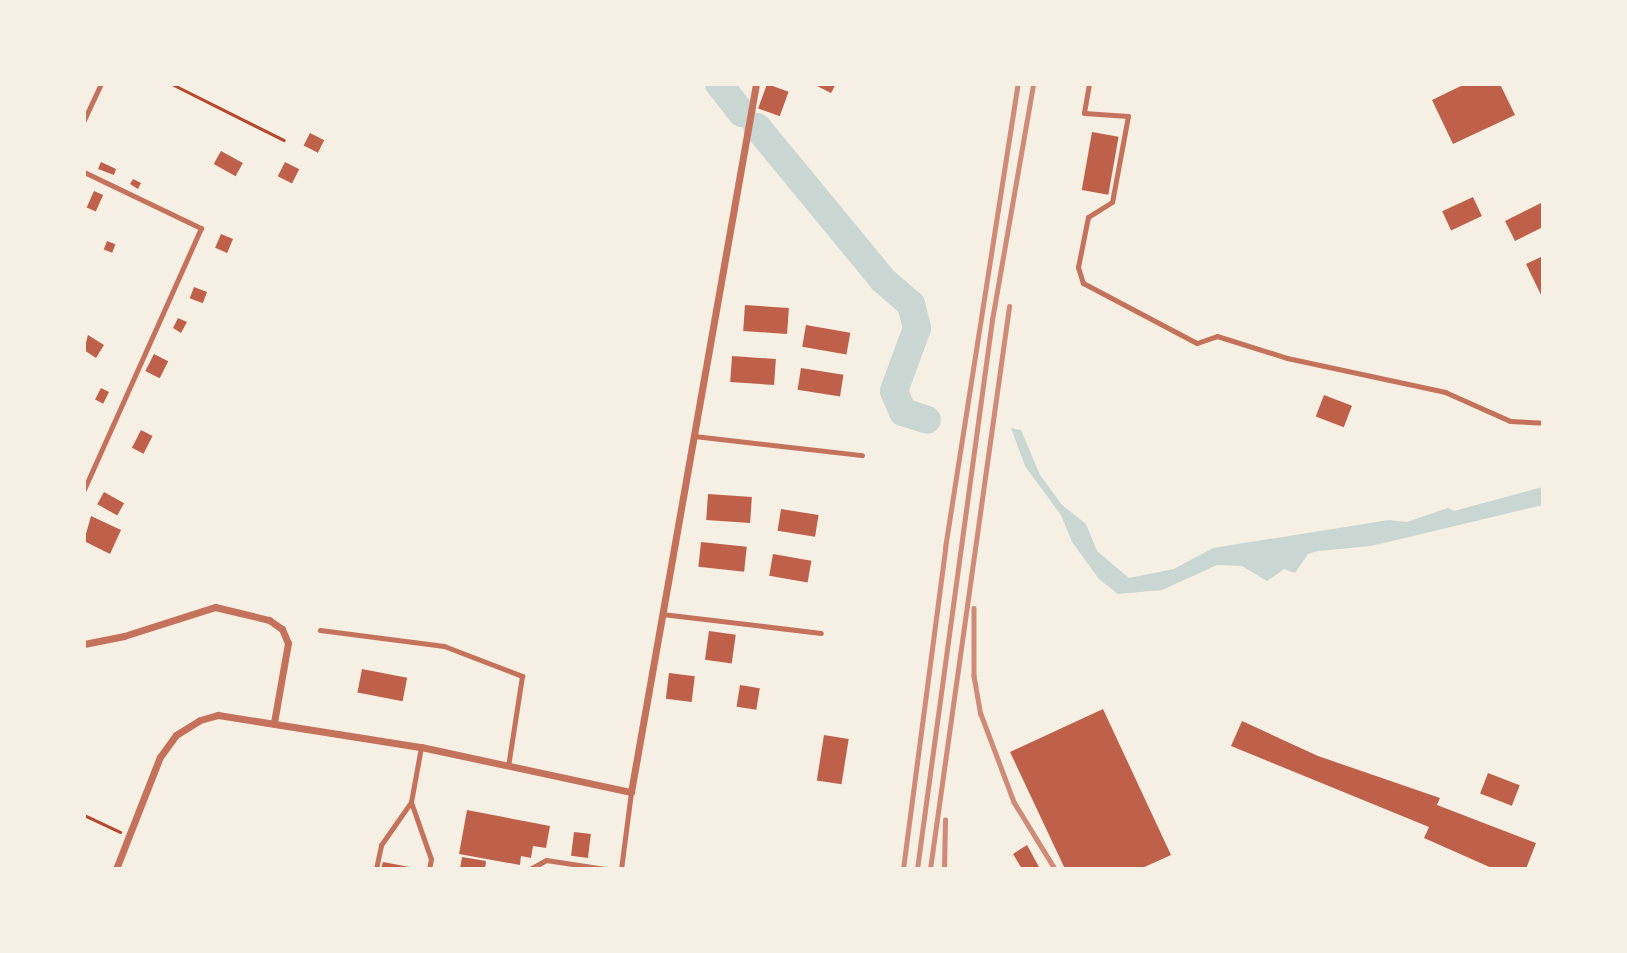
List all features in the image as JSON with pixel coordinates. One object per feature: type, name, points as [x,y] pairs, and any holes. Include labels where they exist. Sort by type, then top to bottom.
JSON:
[{"type":"street","points":[[116,869],[160,757],[176,735],[200,720],[218,716],[274,722],[421,747],[631,792],[756,84]]},
{"type":"street","points":[[84,643],[124,636],[215,607],[269,620],[282,629],[288,643],[274,722]]},
{"type":"lane","points":[[84,120],[101,84]]},
{"type":"lane","points":[[1089,84],[1084,113],[1128,116],[1112,202],[1087,216],[1078,267],[1083,283],[1197,343],[1217,336],[1287,358],[1445,392],[1510,421],[1543,423]]},
{"type":"lane","points":[[84,172],[201,228],[84,489]]},
{"type":"lane","points":[[694,436],[862,455]]},
{"type":"lane","points":[[662,614],[821,633]]},
{"type":"lane","points":[[320,630],[444,646],[522,676],[508,766]]},
{"type":"lane","points":[[376,869],[381,845],[411,802],[421,747]]},
{"type":"lane","points":[[621,869],[631,792]]},
{"type":"lane","points":[[411,802],[431,859],[429,869]]},
{"type":"lane","points":[[530,869],[546,860],[605,869]]},
{"type":"path","points":[[172,84],[284,140]]},
{"type":"path","points":[[84,815],[105,825]]},
{"type":"shaded area","points":[[1011,428],[1021,430],[1040,475],[1062,505],[1086,524],[1097,551],[1129,578],[1174,569],[1213,548],[1389,520],[1407,522],[1448,508],[1454,511],[1543,487],[1543,505],[1371,546],[1318,551],[1308,554],[1295,573],[1284,569],[1267,581],[1242,566],[1217,565],[1162,590],[1118,594],[1099,579],[1072,542],[1061,515],[1025,466]]},
{"type":"building","points":[[767,84],[789,92],[780,116],[758,108]]},
{"type":"building","points":[[813,84],[836,84],[831,93]]},
{"type":"building","points":[[1465,84],[1500,84],[1515,115],[1453,144],[1432,100]]},
{"type":"building","points":[[1092,132],[1119,137],[1108,195],[1082,190]]},
{"type":"building","points":[[310,133],[324,140],[318,153],[304,145]]},
{"type":"building","points":[[221,151],[243,163],[236,176],[214,164]]},
{"type":"building","points":[[101,162],[116,169],[114,175],[98,169]]},
{"type":"building","points":[[285,162],[299,169],[292,184],[278,176]]},
{"type":"building","points":[[133,179],[141,183],[138,189],[130,184]]},
{"type":"building","points":[[94,191],[103,195],[96,212],[87,207]]},
{"type":"building","points":[[1473,197],[1482,216],[1451,230],[1442,211]]},
{"type":"building","points":[[1543,202],[1543,227],[1515,241],[1505,221]]},
{"type":"building","points":[[221,234],[233,239],[227,253],[215,248]]},
{"type":"building","points":[[107,241],[115,244],[112,253],[104,249]]},
{"type":"building","points":[[1543,256],[1543,299],[1526,264]]},
{"type":"building","points":[[194,287],[207,292],[203,303],[190,298]]},
{"type":"building","points":[[745,305],[789,308],[787,334],[743,331]]},
{"type":"building","points":[[178,318],[187,322],[181,333],[173,328]]},
{"type":"building","points":[[806,325],[850,333],[846,354],[802,347]]},
{"type":"building","points":[[88,335],[104,345],[96,358],[84,350]]},
{"type":"building","points":[[154,354],[168,361],[160,378],[145,371]]},
{"type":"building","points":[[732,356],[776,359],[774,385],[730,382]]},
{"type":"building","points":[[801,368],[843,375],[840,396],[798,390]]},
{"type":"building","points":[[101,388],[109,392],[103,404],[95,400]]},
{"type":"building","points":[[1324,395],[1352,406],[1344,427],[1316,416]]},
{"type":"building","points":[[141,430],[153,436],[144,454],[132,448]]},
{"type":"building","points":[[104,492],[124,503],[117,515],[97,504]]},
{"type":"building","points":[[708,494],[752,497],[750,523],[706,520]]},
{"type":"building","points":[[781,509],[819,515],[815,537],[778,531]]},
{"type":"building","points":[[91,516],[121,530],[110,554],[84,541]]},
{"type":"building","points":[[701,542],[747,547],[744,572],[698,567]]},
{"type":"building","points":[[773,554],[811,561],[808,582],[769,576]]},
{"type":"building","points":[[709,631],[736,635],[732,663],[705,660]]},
{"type":"building","points":[[362,669],[407,678],[403,701],[357,693]]},
{"type":"building","points":[[669,673],[695,676],[692,702],[666,699]]},
{"type":"building","points":[[740,685],[760,688],[756,710],[737,707]]},
{"type":"building","points":[[1103,709],[1171,855],[1140,869],[1065,869],[1010,752]]},
{"type":"building","points":[[1242,721],[1318,756],[1440,798],[1437,805],[1536,843],[1526,869],[1494,869],[1424,838],[1429,827],[1231,746]]},
{"type":"building","points":[[824,735],[849,739],[841,784],[817,780]]},
{"type":"building","points":[[1488,773],[1520,785],[1512,806],[1480,794]]},
{"type":"building","points":[[467,810],[550,826],[546,848],[533,846],[531,858],[521,856],[520,865],[459,854]]},
{"type":"building","points":[[574,832],[591,834],[588,858],[571,856]]},
{"type":"building","points":[[1027,845],[1039,867],[1035,869],[1022,869],[1013,854]]},
{"type":"building","points":[[462,857],[486,861],[485,869],[460,869]]},
{"type":"building","points":[[383,862],[415,868],[415,869],[381,869]]},
{"type":"waterway","points":[[719,84],[742,113]]},
{"type":"waterway","points":[[742,113],[757,127]]},
{"type":"waterway","points":[[757,127],[883,280],[911,304],[917,328],[894,391],[903,412],[927,420]]},
{"type":"railway","points":[[903,869],[945,548],[1018,84]]},
{"type":"railway","points":[[917,869],[992,320],[1033,84]]},
{"type":"railway","points":[[930,869],[1009,307]]},
{"type":"railway","points":[[974,608],[974,676],[981,714],[1014,802],[1055,869]]},
{"type":"railway","points":[[944,869],[945,820]]}]
